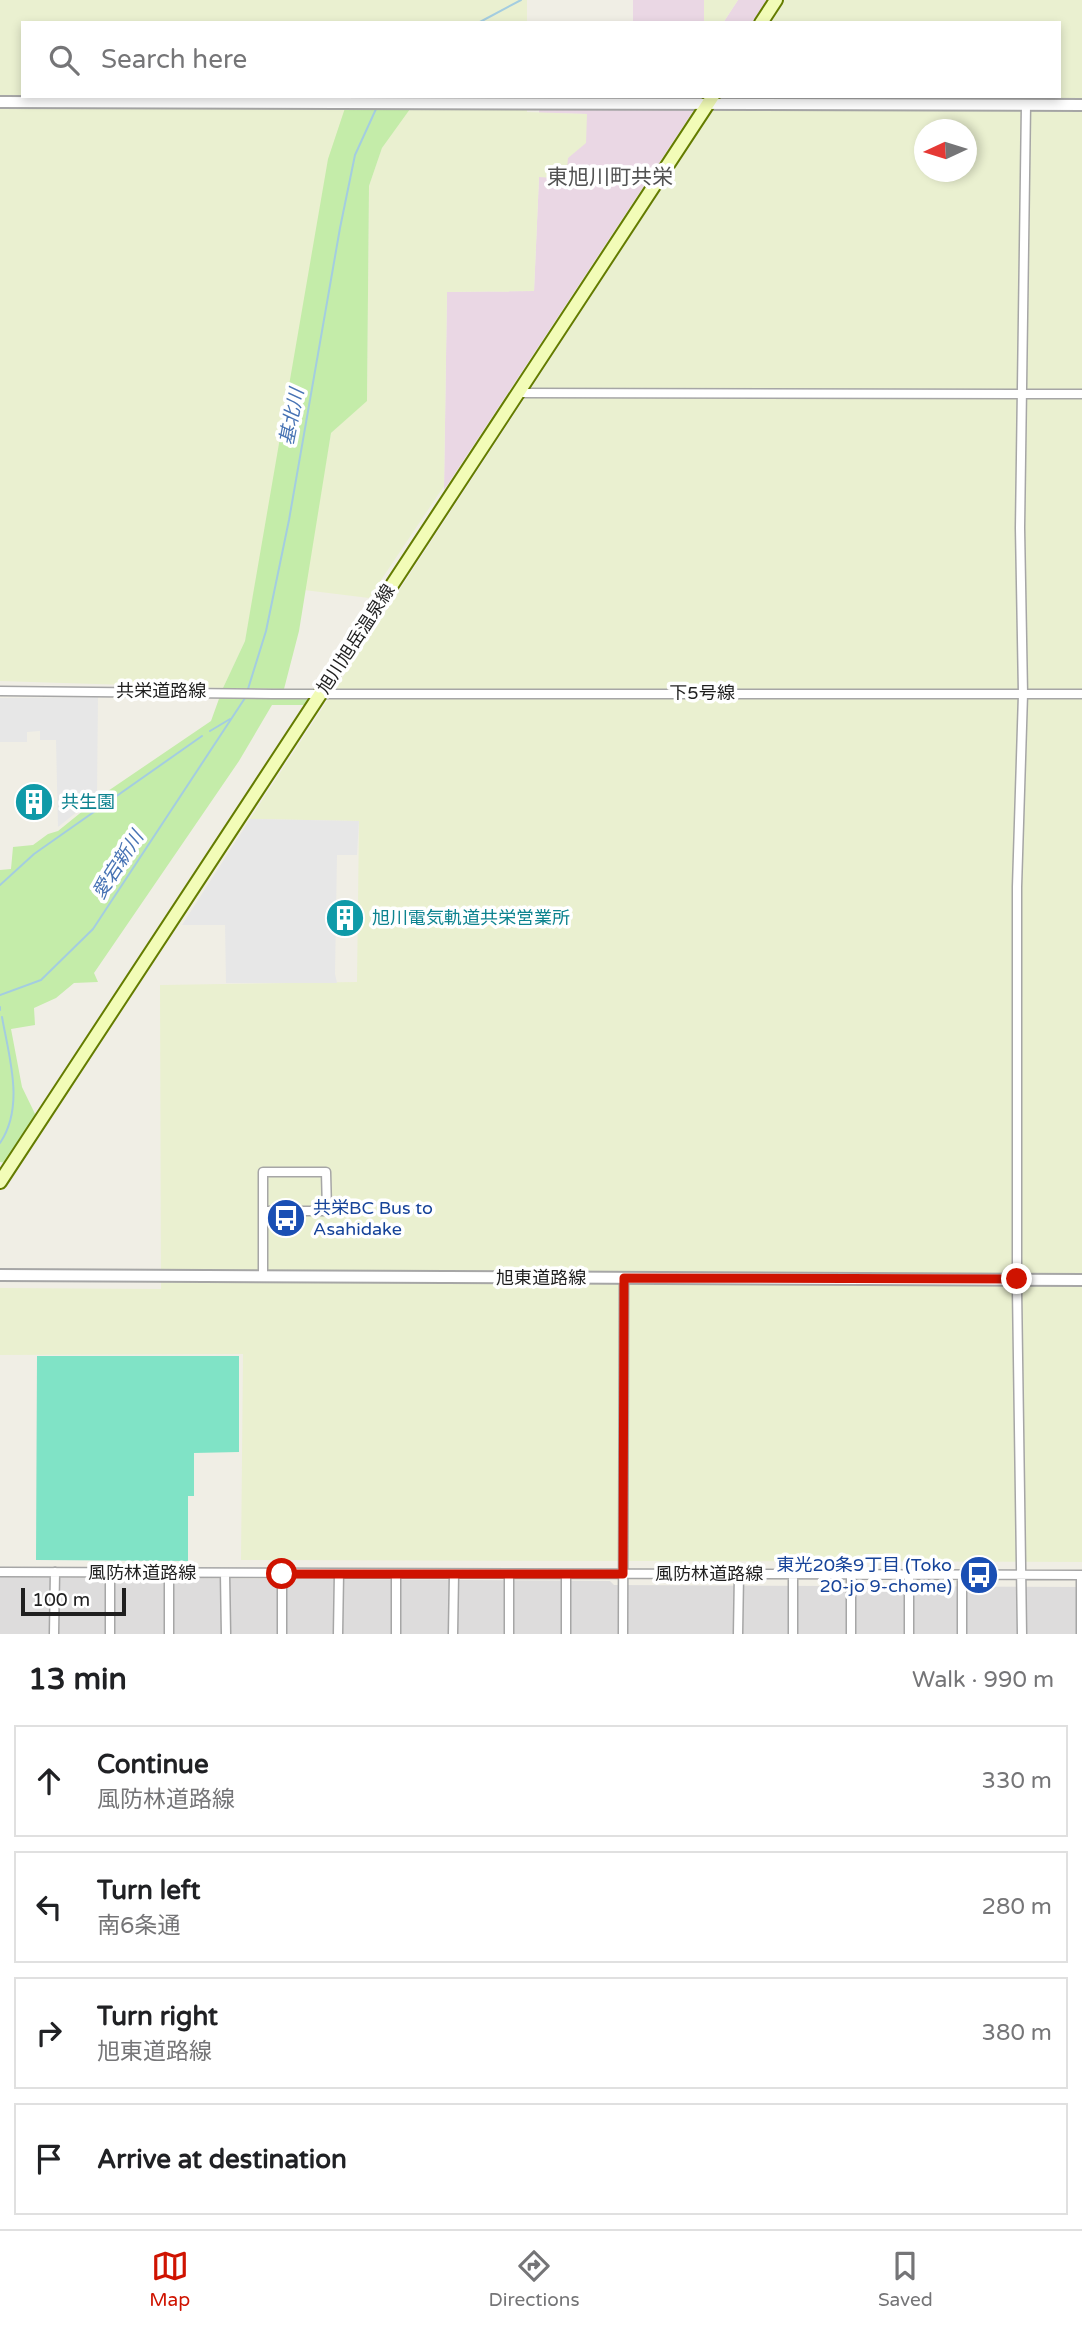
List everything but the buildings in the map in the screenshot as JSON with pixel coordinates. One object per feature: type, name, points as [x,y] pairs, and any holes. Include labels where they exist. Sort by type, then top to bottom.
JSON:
[{"type":"main road","points":[[762,21],[776,0]]},
{"type":"main road","name":"旭川旭岳温泉線","points":[[0,1182],[216,857],[710,100]]},
{"type":"street","points":[[0,102],[401,103],[710,100],[1082,105]]},
{"type":"street","points":[[1021,1634],[1017,887],[1023,694],[1020,528],[1026,105]]},
{"type":"street","points":[[517,393],[1082,394]]},
{"type":"street","name":"共栄道路線","points":[[0,691],[321,693]]},
{"type":"street","name":"下5号線","points":[[321,693],[1082,694]]},
{"type":"street","points":[[263,1211],[327,1211],[326,1172],[263,1172],[263,1211],[263,1277]]},
{"type":"street","name":"旭東道路線","points":[[0,1275],[1082,1280]]},
{"type":"street","points":[[623,1634],[624,1278]]},
{"type":"street","name":"風防林道路線","points":[[0,1572],[1082,1575]]},
{"type":"street","points":[[54,1634],[55,1572]]},
{"type":"street","points":[[110,1573],[110,1634]]},
{"type":"street","points":[[169,1573],[169,1634]]},
{"type":"street","points":[[338,1634],[339,1573]]},
{"type":"street","points":[[225,1574],[226,1634]]},
{"type":"street","points":[[282,1574],[282,1634]]},
{"type":"street","points":[[396,1574],[396,1634]]},
{"type":"street","points":[[453,1574],[453,1634]]},
{"type":"street","points":[[509,1574],[509,1634]]},
{"type":"street","points":[[738,1634],[739,1574]]},
{"type":"street","points":[[793,1574],[793,1634]]},
{"type":"street","points":[[851,1574],[851,1634]]},
{"type":"street","points":[[566,1575],[566,1634]]},
{"type":"street","points":[[909,1575],[909,1634]]},
{"type":"street","points":[[962,1575],[962,1634]]},
{"type":"street","points":[[1081,1634],[1082,1575]]},
{"type":"shaded area","points":[[633,0],[704,0],[704,21],[633,21]]},
{"type":"shaded area","points":[[738,0],[767,0],[753,21],[724,21]]},
{"type":"shaded area","points":[[539,98],[702,98],[444,490],[447,292],[534,291],[539,177],[568,158],[587,114],[539,113]]},
{"type":"shaded area","points":[[98,697],[97,796],[58,827],[56,740],[40,740],[40,731],[27,732],[27,742],[0,742],[0,698]]},
{"type":"shaded area","name":"旭川電気軌道共栄営業所","points":[[250,819],[359,821],[357,855],[337,855],[337,983],[226,983],[225,925],[182,925]]},
{"type":"shaded area","points":[[0,1577],[610,1581],[614,1585],[1082,1587],[1082,1634],[0,1634]]},
{"type":"green space","points":[[0,0],[527,0],[527,21],[21,21],[21,98],[527,98],[527,112],[587,114],[586,143],[568,158],[566,179],[539,177],[534,291],[447,292],[444,486],[369,598],[304,590],[331,433],[367,400],[369,186],[382,148],[409,109],[345,108],[245,641],[223,688],[0,681]]},
{"type":"green space","points":[[704,0],[738,0],[724,21],[704,21]]},
{"type":"green space","points":[[785,0],[1082,0],[1082,1562],[241,1560],[243,1354],[0,1355],[0,1288],[161,1289],[160,985],[357,982],[359,821],[250,819],[721,98],[1061,98],[1061,21],[771,21]]},
{"type":"green space","points":[[345,108],[410,109],[382,148],[369,186],[367,401],[331,433],[299,631],[284,689],[223,688],[245,641],[328,159]]},
{"type":"green space","points":[[220,696],[315,697],[310,705],[272,705],[239,761],[94,973],[98,982],[74,983],[56,998],[34,1008],[35,1025],[11,1029],[22,1087],[37,1118],[6,1163],[0,1162],[0,870],[11,869],[13,847],[33,845],[48,834],[58,831],[105,793],[211,721]]},
{"type":"green space","points":[[37,1356],[239,1356],[239,1452],[194,1453],[194,1496],[188,1496],[188,1561],[36,1560]]},
{"type":"waterway","name":"基北川","points":[[482,21],[521,0]]},
{"type":"waterway","name":"基北川","points":[[248,689],[266,631],[289,520],[355,155],[376,109]]},
{"type":"waterway","name":"愛宕新川","points":[[0,995],[41,980],[93,929],[245,698]]},
{"type":"waterway","name":"基北川","points":[[210,731],[230,719]]},
{"type":"waterway","name":"基北川","points":[[0,885],[34,854],[202,736]]},
{"type":"waterway","name":"基北川","points":[[0,1143],[8,1129],[13,1097],[11,1065],[2,1017]]},
{"type":"place","name":"共生園","points":[[34,802]]},
{"type":"place","name":"旭川電気軌道共栄営業所","points":[[345,918]]},
{"type":"place","name":"共栄BC Bus to Asahidake","points":[[286,1218]]},
{"type":"place","name":"東光20条9丁目 (Toko 20-jo 9-chome)","points":[[979,1575]]},
{"type":"district","name":"東旭川町共栄","points":[[610,177]]},
{"type":"route","points":[[282,1574],[623,1574],[624,1278],[1017,1279]]}]
